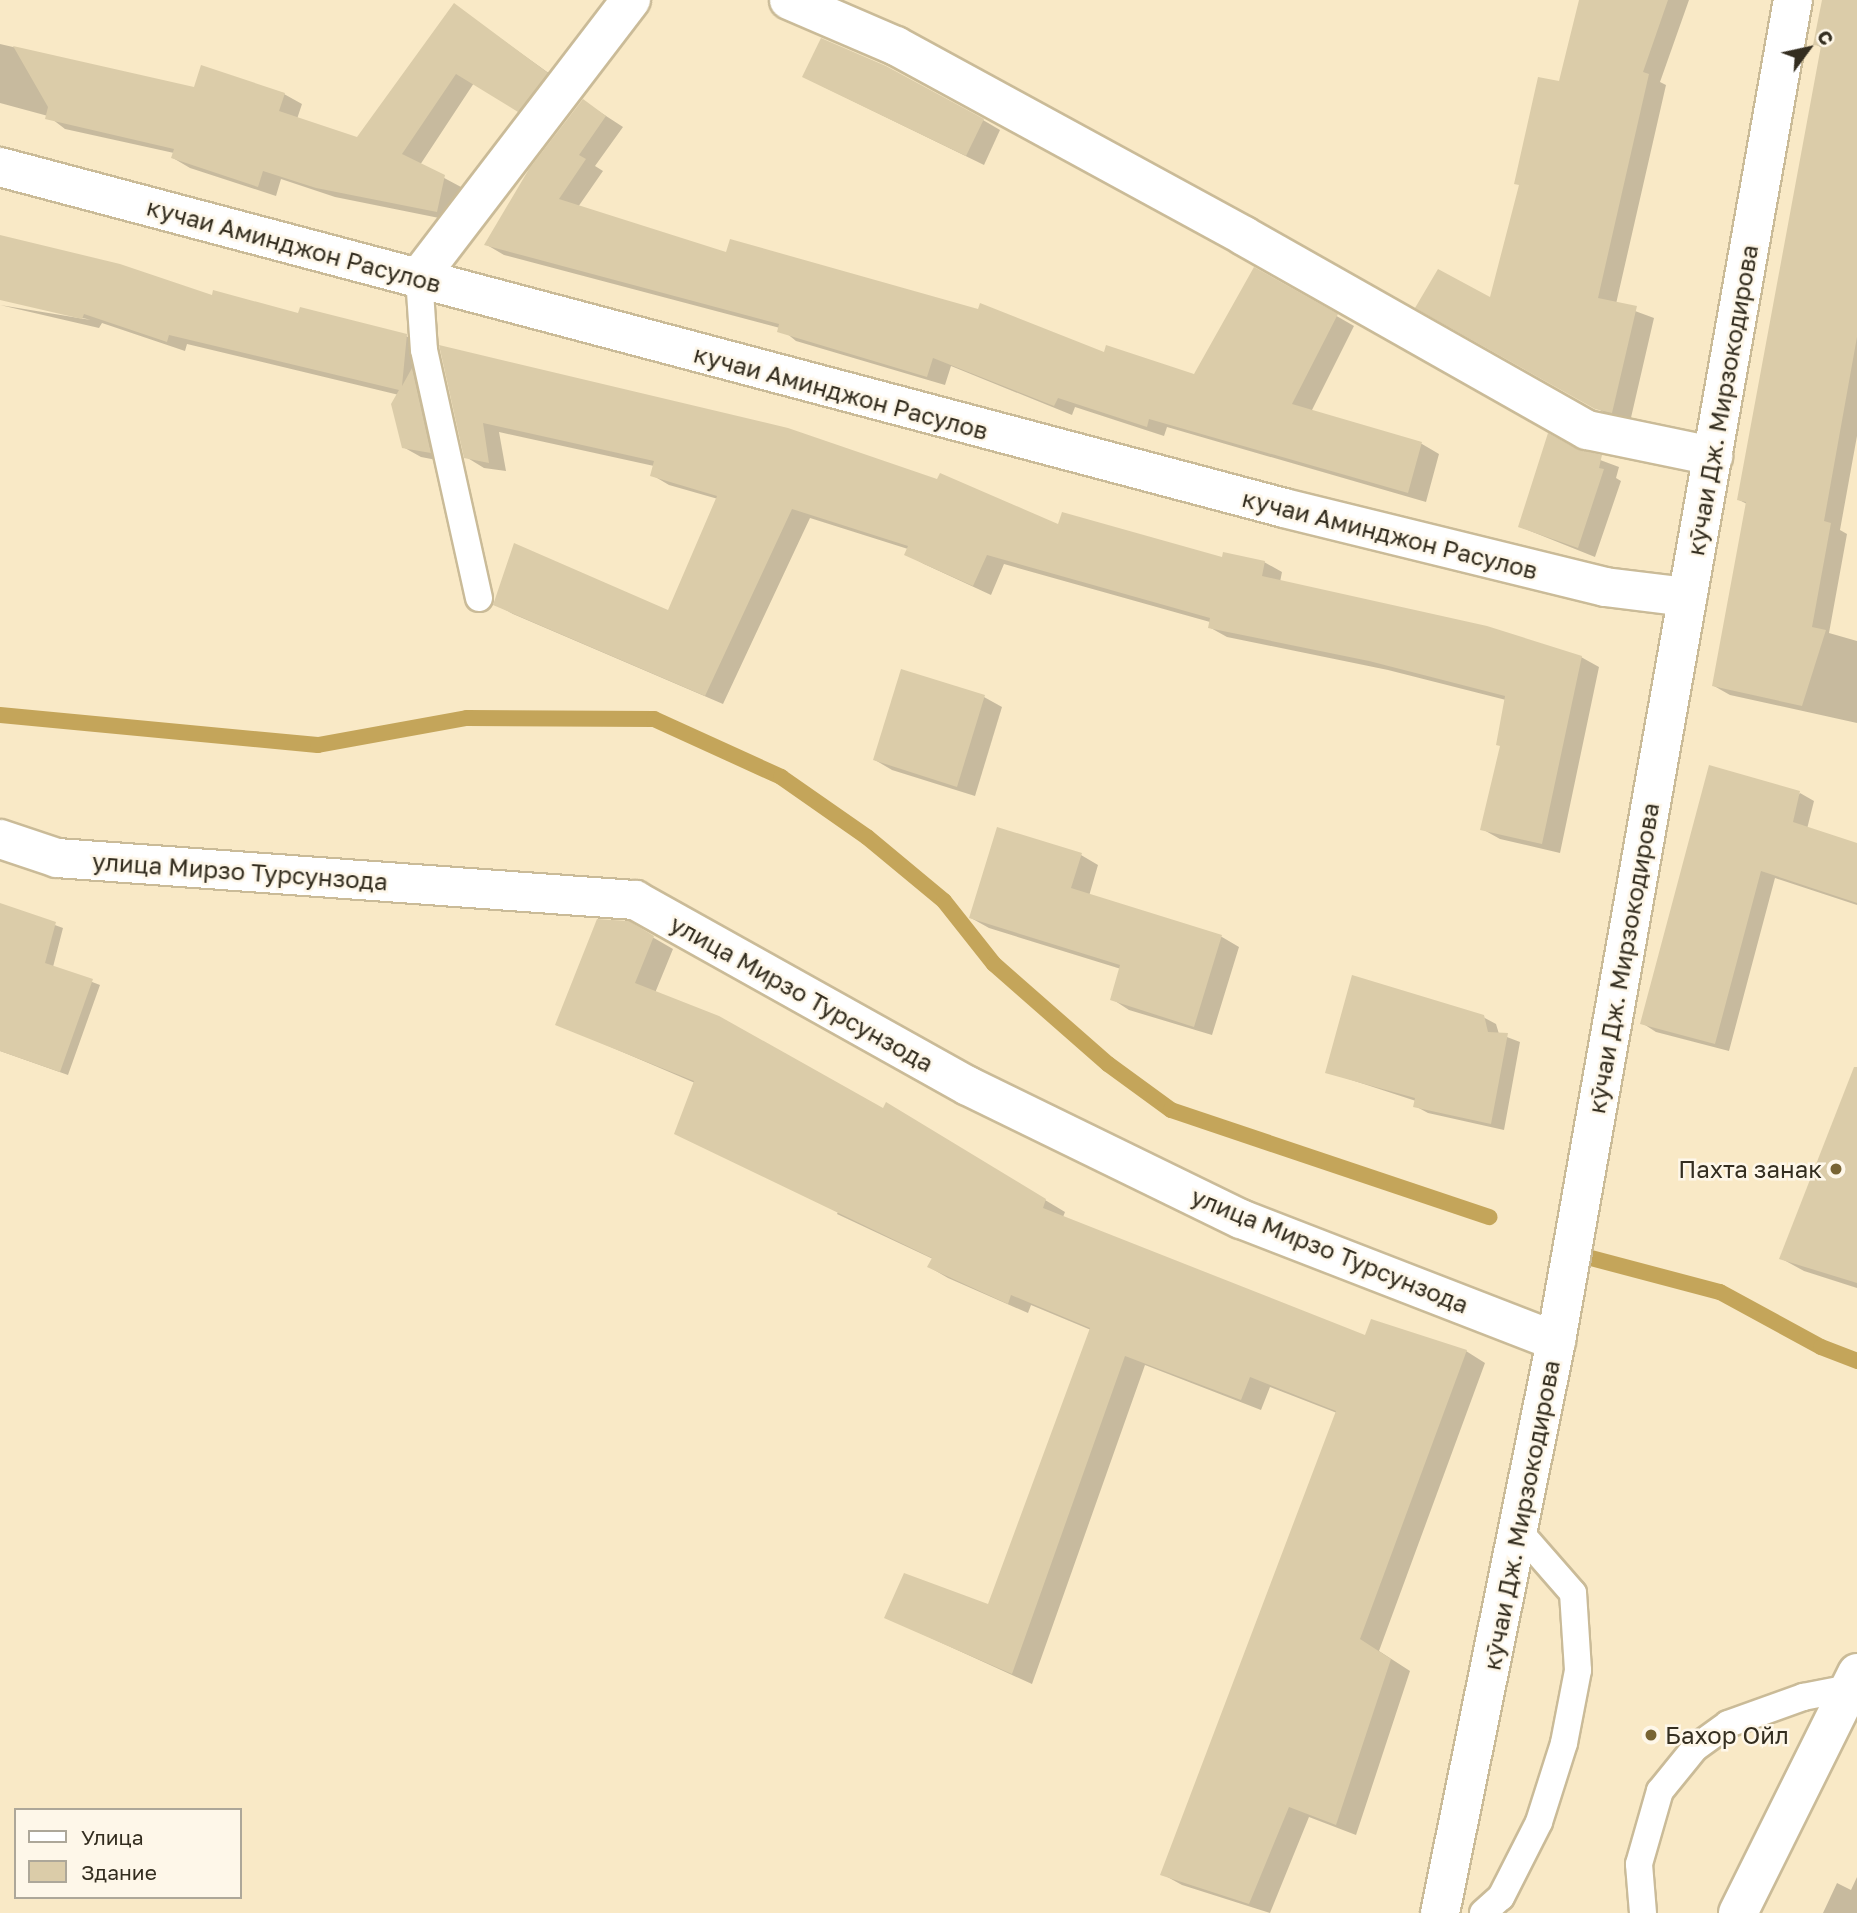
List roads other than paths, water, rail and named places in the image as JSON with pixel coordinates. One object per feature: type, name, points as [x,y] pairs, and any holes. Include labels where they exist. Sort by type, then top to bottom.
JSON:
[{"type":"street","points":[[419,277],[631,0]]},
{"type":"street","points":[[789,0],[896,46],[1244,236],[1587,430],[1713,456]]},
{"type":"street","name":"кӯчаи Дж. Мирзокодирова","points":[[1440,1913],[1556,1340],[1793,0]]},
{"type":"street","name":"кучаи Аминджон Расулов","points":[[0,167],[419,277],[694,354],[1284,508],[1605,587],[1687,597]]},
{"type":"street","name":"улица Мирзо Турсунзода","points":[[0,839],[57,858],[635,900],[968,1086],[1241,1219],[1556,1340]]},
{"type":"street","points":[[1738,1913],[1853,1680]]},
{"type":"lane","points":[[419,277],[425,350],[479,598]]},
{"type":"lane","points":[[1483,1913],[1501,1897],[1539,1822],[1564,1743],[1578,1670],[1573,1593],[1518,1530]]},
{"type":"lane","points":[[1643,1913],[1639,1864],[1660,1791],[1695,1748],[1728,1724],[1853,1680]]},
{"type":"waterway","points":[[0,715],[318,745],[467,718],[654,719],[781,777],[867,837],[944,901],[994,964],[1108,1064],[1171,1110],[1489,1217]]},
{"type":"waterway","points":[[1591,1258],[1720,1292],[1821,1347],[1857,1361]]},
{"type":"place","name":"Пахта занак","points":[[1836,1169]]},
{"type":"place","name":"Бахор Ойл","points":[[1651,1735]]}]
